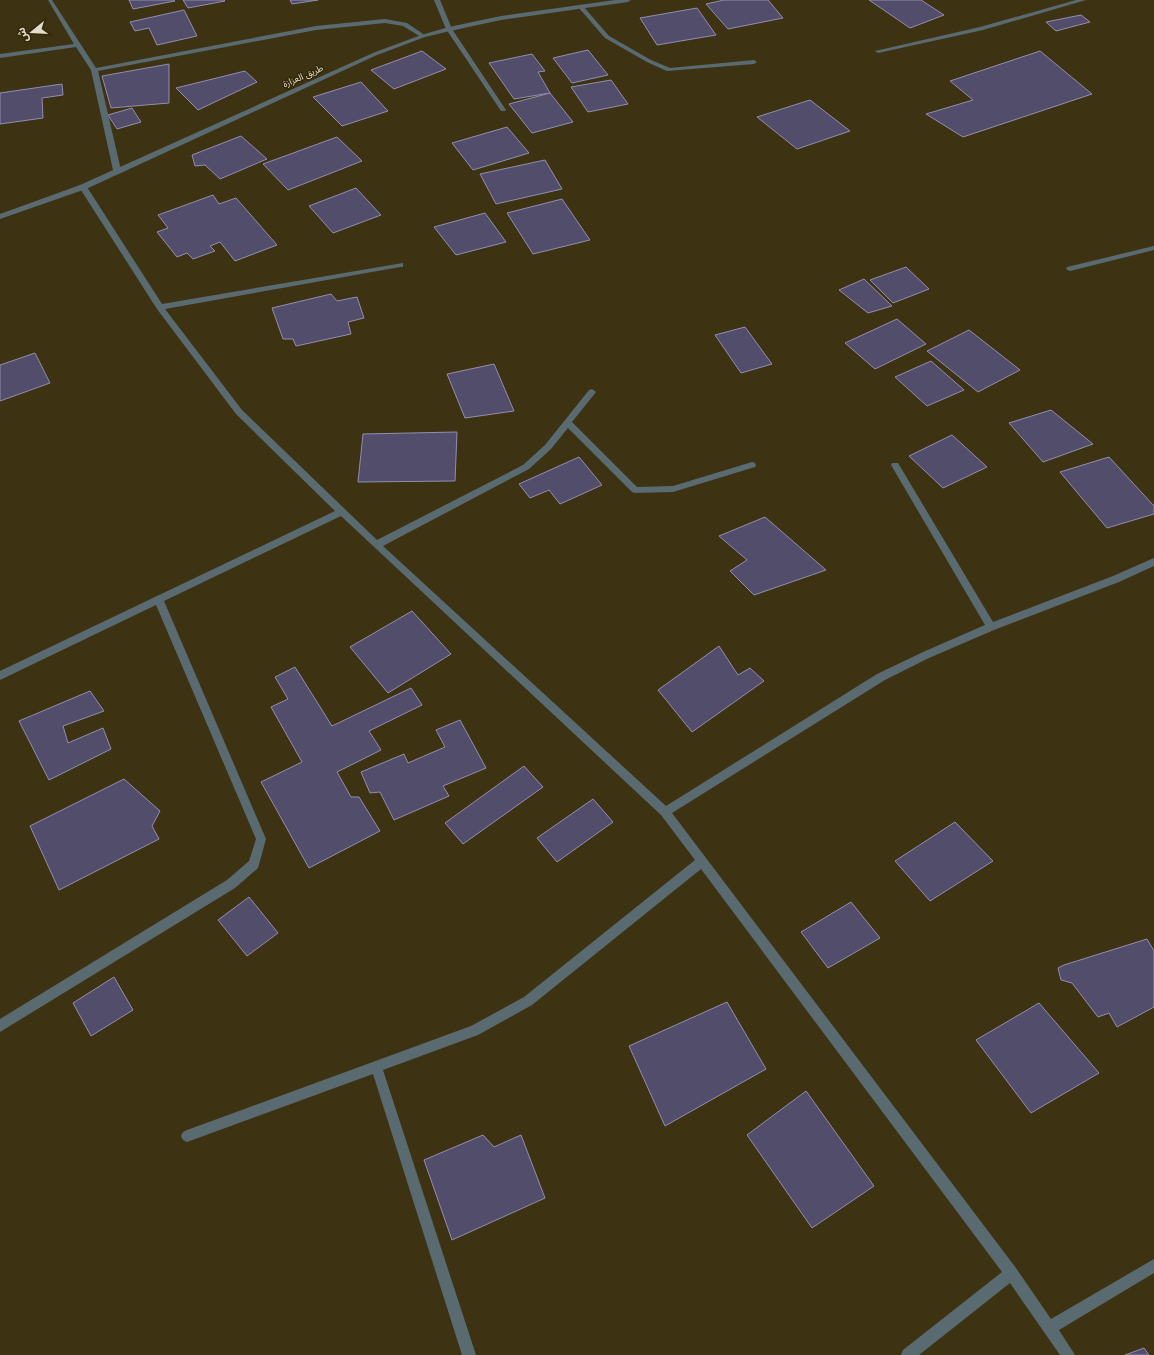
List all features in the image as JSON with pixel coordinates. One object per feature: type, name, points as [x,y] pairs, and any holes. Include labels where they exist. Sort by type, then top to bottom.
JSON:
[{"type":"street","points":[[50,0],[94,70],[118,170]]},
{"type":"street","points":[[437,0],[449,29],[503,110]]},
{"type":"street","name":"طريق العزازة","points":[[0,217],[83,186],[375,54],[423,36],[501,18],[628,0]]},
{"type":"street","points":[[878,50],[981,29],[1083,0]]},
{"type":"street","points":[[581,7],[607,37],[649,61],[670,70],[754,62]]},
{"type":"street","points":[[94,70],[316,28],[385,21],[405,24],[423,36]]},
{"type":"street","points":[[0,56],[79,45]]},
{"type":"street","points":[[83,186],[160,307],[239,412],[376,545],[665,812],[1011,1273],[1068,1355]]},
{"type":"street","points":[[1070,269],[1154,248]]},
{"type":"street","points":[[160,307],[400,265]]},
{"type":"street","points":[[376,545],[526,467],[548,447],[592,392]]},
{"type":"street","points":[[567,422],[635,490],[673,489],[752,465]]},
{"type":"street","points":[[895,465],[990,627]]},
{"type":"street","points":[[0,676],[341,512]]},
{"type":"street","points":[[665,812],[882,677],[926,655],[990,627],[1116,579],[1154,562]]},
{"type":"street","points":[[0,1026],[231,884],[254,864],[262,839],[159,600]]},
{"type":"street","points":[[187,1136],[474,1031],[528,1001],[702,861]]},
{"type":"street","points":[[376,1066],[469,1355]]},
{"type":"street","points":[[1050,1328],[1154,1266]]},
{"type":"street","points":[[908,1355],[1011,1273]]},
{"type":"building","points":[[129,0],[174,0],[175,1],[133,9]]},
{"type":"building","points":[[183,0],[224,0],[225,1],[188,8]]},
{"type":"building","points":[[290,0],[318,0],[292,4]]},
{"type":"building","points":[[724,0],[768,0],[783,18],[728,29],[706,4]]},
{"type":"building","points":[[869,0],[921,0],[944,15],[910,28]]},
{"type":"building","points":[[697,8],[716,35],[657,45],[640,18]]},
{"type":"building","points":[[184,10],[197,36],[157,45],[149,28],[135,31],[130,22]]},
{"type":"building","points":[[1081,15],[1090,22],[1056,31],[1046,22]]},
{"type":"building","points":[[588,50],[608,75],[572,83],[553,58]]},
{"type":"building","points":[[422,51],[446,69],[394,89],[371,70]]},
{"type":"building","points":[[1040,51],[1092,94],[963,137],[926,114],[973,100],[950,81]]},
{"type":"building","points":[[532,54],[545,71],[538,72],[550,93],[514,99],[489,63]]},
{"type":"building","points":[[169,64],[169,103],[111,108],[102,76]]},
{"type":"building","points":[[245,71],[257,82],[198,110],[176,88]]},
{"type":"building","points":[[611,80],[628,104],[588,112],[571,87]]},
{"type":"building","points":[[361,82],[388,111],[342,126],[313,97]]},
{"type":"building","points":[[62,84],[63,95],[42,98],[43,118],[0,124],[0,93]]},
{"type":"building","points":[[550,93],[573,122],[532,133],[509,104]]},
{"type":"building","points":[[810,100],[850,131],[797,149],[757,117]]},
{"type":"building","points":[[132,108],[141,122],[117,129],[108,115]]},
{"type":"building","points":[[507,127],[529,153],[473,170],[452,143]]},
{"type":"building","points":[[241,136],[267,159],[220,179],[205,165],[195,166],[192,155]]},
{"type":"building","points":[[337,137],[362,161],[288,190],[263,164]]},
{"type":"building","points":[[545,160],[562,189],[496,204],[480,174]]},
{"type":"building","points":[[356,188],[381,215],[333,233],[309,206]]},
{"type":"building","points":[[213,195],[219,204],[236,198],[277,245],[235,261],[220,242],[210,246],[215,251],[193,259],[187,253],[177,257],[157,232],[168,228],[158,215]]},
{"type":"building","points":[[562,199],[590,240],[533,254],[507,213]]},
{"type":"building","points":[[485,213],[506,242],[456,255],[434,227]]},
{"type":"building","points":[[906,267],[929,289],[893,303],[870,280]]},
{"type":"building","points":[[864,279],[892,306],[868,313],[839,290]]},
{"type":"building","points":[[331,294],[337,301],[357,297],[364,318],[348,322],[351,334],[296,346],[293,339],[283,339],[272,308]]},
{"type":"building","points":[[897,319],[926,344],[875,369],[845,343]]},
{"type":"building","points":[[745,327],[772,364],[741,373],[715,335]]},
{"type":"building","points":[[969,330],[1020,370],[978,392],[927,351]]},
{"type":"building","points":[[35,353],[50,383],[0,401],[0,365]]},
{"type":"building","points":[[931,361],[964,390],[927,406],[895,377]]},
{"type":"building","points":[[494,364],[514,411],[465,418],[447,374]]},
{"type":"building","points":[[1051,410],[1093,444],[1043,462],[1009,423]]},
{"type":"building","points":[[457,432],[455,481],[358,482],[363,434]]},
{"type":"building","points":[[952,435],[987,467],[943,488],[909,456]]},
{"type":"building","points":[[579,457],[602,485],[560,504],[549,490],[530,498],[519,484]]},
{"type":"building","points":[[1109,457],[1154,506],[1154,514],[1107,528],[1060,472]]},
{"type":"building","points":[[765,517],[826,570],[754,595],[730,571],[747,560],[719,536]]},
{"type":"building","points":[[412,611],[451,654],[388,693],[350,647]]},
{"type":"building","points":[[719,646],[738,675],[750,668],[764,681],[692,732],[658,690]]},
{"type":"building","points":[[295,667],[332,726],[411,688],[422,705],[369,731],[381,750],[337,772],[351,797],[359,797],[380,831],[309,868],[261,782],[302,762],[271,707],[288,699],[275,677]]},
{"type":"building","points":[[90,691],[104,711],[63,726],[68,743],[103,728],[111,749],[49,780],[19,721]]},
{"type":"building","points":[[460,720],[486,768],[443,786],[449,796],[394,820],[380,792],[370,793],[361,772],[404,754],[408,763],[445,747],[436,730]]},
{"type":"building","points":[[524,766],[543,787],[463,844],[445,823]]},
{"type":"building","points":[[124,779],[160,811],[152,826],[159,839],[59,890],[30,826]]},
{"type":"building","points":[[593,799],[613,822],[557,862],[537,838]]},
{"type":"building","points":[[955,822],[993,861],[930,901],[895,861]]},
{"type":"building","points":[[249,897],[278,933],[247,956],[218,920]]},
{"type":"building","points":[[851,902],[880,938],[828,968],[801,932]]},
{"type":"building","points":[[1147,939],[1154,951],[1154,1007],[1117,1027],[1109,1013],[1098,1017],[1072,983],[1061,980],[1058,968],[1064,965]]},
{"type":"building","points":[[114,977],[133,1010],[91,1036],[73,1003]]},
{"type":"building","points":[[727,1002],[766,1069],[665,1126],[629,1046]]},
{"type":"building","points":[[1039,1003],[1099,1073],[1031,1113],[976,1040]]},
{"type":"building","points":[[806,1091],[874,1186],[812,1228],[747,1135]]},
{"type":"building","points":[[483,1135],[494,1147],[521,1135],[545,1198],[452,1240],[424,1160]]},
{"type":"building","points":[[1144,1348],[1149,1355],[1125,1355]]}]
